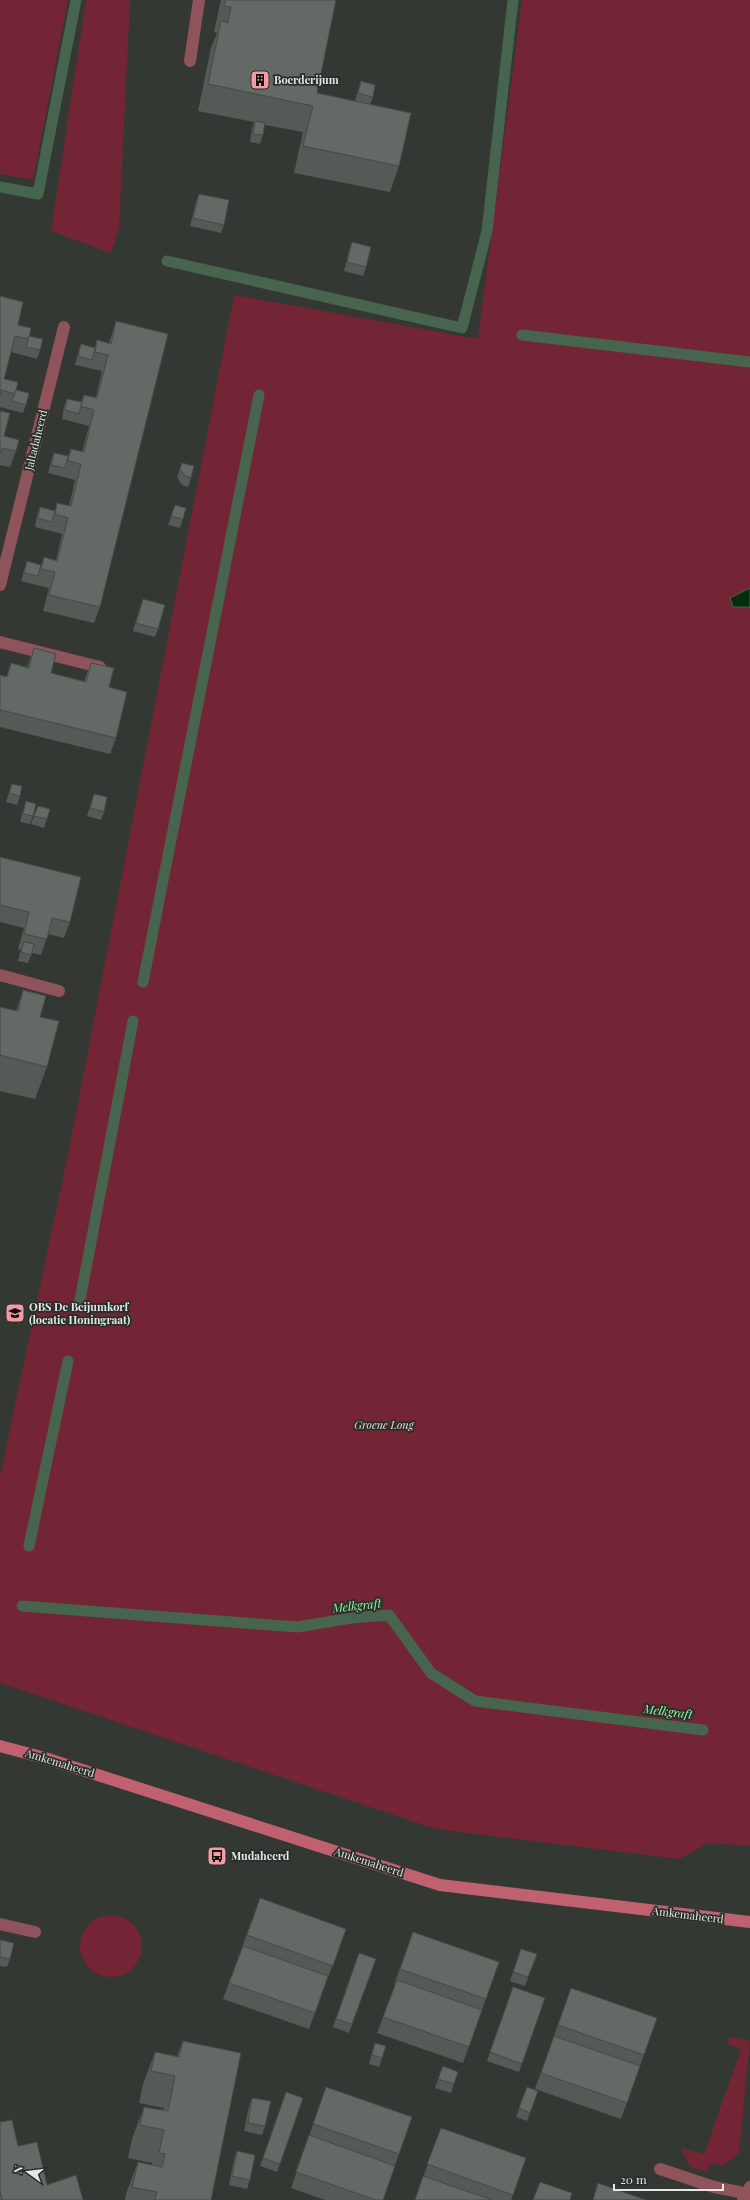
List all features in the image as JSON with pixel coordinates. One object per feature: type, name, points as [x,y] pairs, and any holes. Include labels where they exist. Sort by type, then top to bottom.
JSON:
[{"type":"street","points":[[190,61],[199,0]]},
{"type":"street","name":"Jaltadaheerd","points":[[0,585],[4,553],[64,327]]},
{"type":"street","points":[[0,642],[100,667]]},
{"type":"street","points":[[0,976],[60,991]]},
{"type":"street","name":"Amkemaheerd","points":[[0,1746],[45,1758],[440,1885],[750,1922]]},
{"type":"street","points":[[0,1924],[35,1932]]},
{"type":"street","points":[[660,2169],[714,2187],[747,2194]]},
{"type":"green space","points":[[0,0],[68,0],[33,180],[0,174]]},
{"type":"green space","points":[[86,0],[130,0],[119,229],[111,253],[51,231]]},
{"type":"green space","name":"Groene Long","points":[[522,0],[750,0],[750,1846],[708,1843],[679,1859],[436,1829],[0,1683],[0,1476],[69,1149],[234,295],[478,339]]},
{"type":"green space","points":[[111,1915],[123,1917],[133,1924],[140,1934],[142,1946],[140,1958],[133,1968],[123,1975],[111,1977],[99,1975],[89,1968],[82,1958],[80,1946],[82,1934],[89,1924],[99,1917]]},
{"type":"green space","points":[[730,2037],[750,2041],[739,2153],[723,2166],[710,2163],[707,2172],[690,2167],[681,2148],[704,2154],[741,2049],[727,2044]]},
{"type":"shaded area","points":[[750,588],[750,607],[733,607],[730,598]]},
{"type":"building","name":"Boerderijum","points":[[225,0],[336,0],[317,93],[411,113],[399,166],[303,146],[313,106],[208,84],[221,21],[228,23],[231,7],[224,6]]},
{"type":"building","points":[[361,81],[375,85],[373,97],[358,93]]},
{"type":"building","points":[[255,121],[265,123],[263,135],[253,134]]},
{"type":"building","points":[[199,194],[229,200],[224,225],[193,218]]},
{"type":"building","points":[[352,242],[371,247],[366,267],[347,262]]},
{"type":"building","points":[[0,296],[23,302],[18,325],[31,328],[29,339],[15,336],[4,379],[18,382],[15,394],[1,390],[0,396]]},
{"type":"building","points":[[116,321],[168,334],[100,607],[49,595],[55,572],[41,569],[44,557],[57,561],[68,518],[55,514],[57,503],[71,506],[81,464],[68,461],[71,449],[84,452],[94,410],[81,406],[84,395],[97,398],[108,355],[95,352],[97,340],[111,344]]},
{"type":"building","points":[[29,336],[43,339],[40,350],[26,347]]},
{"type":"building","points":[[81,344],[95,348],[92,360],[78,356]]},
{"type":"building","points":[[16,390],[29,393],[26,405],[12,401]]},
{"type":"building","points":[[67,399],[82,402],[79,414],[65,410]]},
{"type":"building","points":[[0,411],[10,413],[4,436],[19,440],[16,451],[2,448],[0,454]]},
{"type":"building","points":[[54,453],[68,456],[65,468],[51,465]]},
{"type":"building","points":[[182,463],[194,466],[191,478],[185,476],[180,469]]},
{"type":"building","points":[[175,505],[186,508],[183,519],[171,516]]},
{"type":"building","points":[[40,507],[55,511],[52,522],[38,518]]},
{"type":"building","points":[[27,561],[41,565],[38,576],[24,573]]},
{"type":"building","points":[[143,599],[165,605],[158,629],[136,623]]},
{"type":"building","points":[[34,648],[56,654],[51,673],[86,682],[91,663],[114,668],[109,687],[127,692],[116,738],[1,710],[0,713],[0,675],[7,677],[11,663],[29,668]]},
{"type":"building","points":[[12,784],[22,786],[20,796],[9,793]]},
{"type":"building","points":[[94,794],[107,797],[104,812],[90,808]]},
{"type":"building","points":[[26,801],[36,804],[33,816],[23,814]]},
{"type":"building","points":[[38,806],[50,809],[47,819],[34,816]]},
{"type":"building","points":[[0,857],[81,877],[70,922],[52,918],[47,939],[24,934],[29,912],[0,905]]},
{"type":"building","points":[[24,942],[34,944],[31,955],[21,952]]},
{"type":"building","points":[[23,990],[46,996],[40,1017],[59,1021],[47,1067],[0,1055],[0,1007],[18,1011]]},
{"type":"building","points":[[260,1898],[346,1929],[333,1966],[247,1935]]},
{"type":"building","points":[[413,1932],[499,1962],[486,1999],[400,1969]]},
{"type":"building","points":[[0,1940],[14,1943],[10,1959],[0,1957]]},
{"type":"building","points":[[243,1946],[328,1976],[315,2013],[229,1983]]},
{"type":"building","points":[[521,1949],[537,1954],[528,1977],[513,1972]]},
{"type":"building","points":[[359,1953],[376,1959],[352,2024],[336,2019]]},
{"type":"building","points":[[397,1980],[482,2010],[469,2047],[383,2017]]},
{"type":"building","points":[[513,1987],[545,1998],[522,2064],[490,2052]]},
{"type":"building","points":[[571,1988],[657,2018],[644,2055],[558,2025]]},
{"type":"building","points":[[554,2036],[640,2066],[627,2103],[541,2073]]},
{"type":"building","points":[[183,2041],[241,2053],[211,2200],[155,2200],[157,2192],[132,2187],[138,2162],[162,2167],[165,2154],[159,2153],[164,2130],[140,2125],[144,2107],[168,2111],[175,2076],[151,2071],[155,2052],[179,2057]]},
{"type":"building","points":[[375,2043],[386,2046],[382,2058],[372,2055]]},
{"type":"building","points":[[443,2066],[458,2072],[454,2084],[438,2079]]},
{"type":"building","points":[[326,2087],[412,2117],[399,2154],[313,2124]]},
{"type":"building","points":[[527,2087],[538,2091],[530,2113],[519,2108]]},
{"type":"building","points":[[286,2092],[303,2098],[280,2164],[263,2158]]},
{"type":"building","points":[[252,2098],[271,2101],[265,2126],[248,2123]]},
{"type":"building","points":[[12,2120],[18,2146],[37,2142],[47,2185],[76,2175],[83,2200],[2,2200],[0,2191],[0,2122]]},
{"type":"building","points":[[441,2128],[526,2158],[513,2195],[427,2164]]},
{"type":"building","points":[[309,2135],[395,2166],[383,2200],[376,2200],[296,2172]]},
{"type":"building","points":[[237,2151],[255,2155],[250,2180],[232,2176]]},
{"type":"building","points":[[423,2176],[492,2200],[415,2200]]},
{"type":"building","points":[[540,2182],[572,2193],[570,2200],[533,2200]]},
{"type":"building","points":[[598,2183],[646,2200],[593,2200]]},
{"type":"waterway","points":[[0,187],[38,194],[76,0]]},
{"type":"waterway","points":[[167,261],[462,328],[487,231],[513,0]]},
{"type":"waterway","points":[[522,335],[750,362]]},
{"type":"waterway","points":[[143,982],[259,395]]},
{"type":"waterway","points":[[79,1305],[133,1021]]},
{"type":"waterway","points":[[29,1546],[68,1361]]},
{"type":"waterway","name":"Melkgraft","points":[[22,1606],[297,1627],[352,1618],[389,1615],[431,1673],[475,1701],[703,1730]]},
{"type":"place","name":"Boerderijum","points":[[260,80]]},
{"type":"place","name":"OBS De Beijumkorf (locatie Honingraat)","points":[[15,1313]]},
{"type":"place","name":"Mudaheerd","points":[[217,1856]]}]
